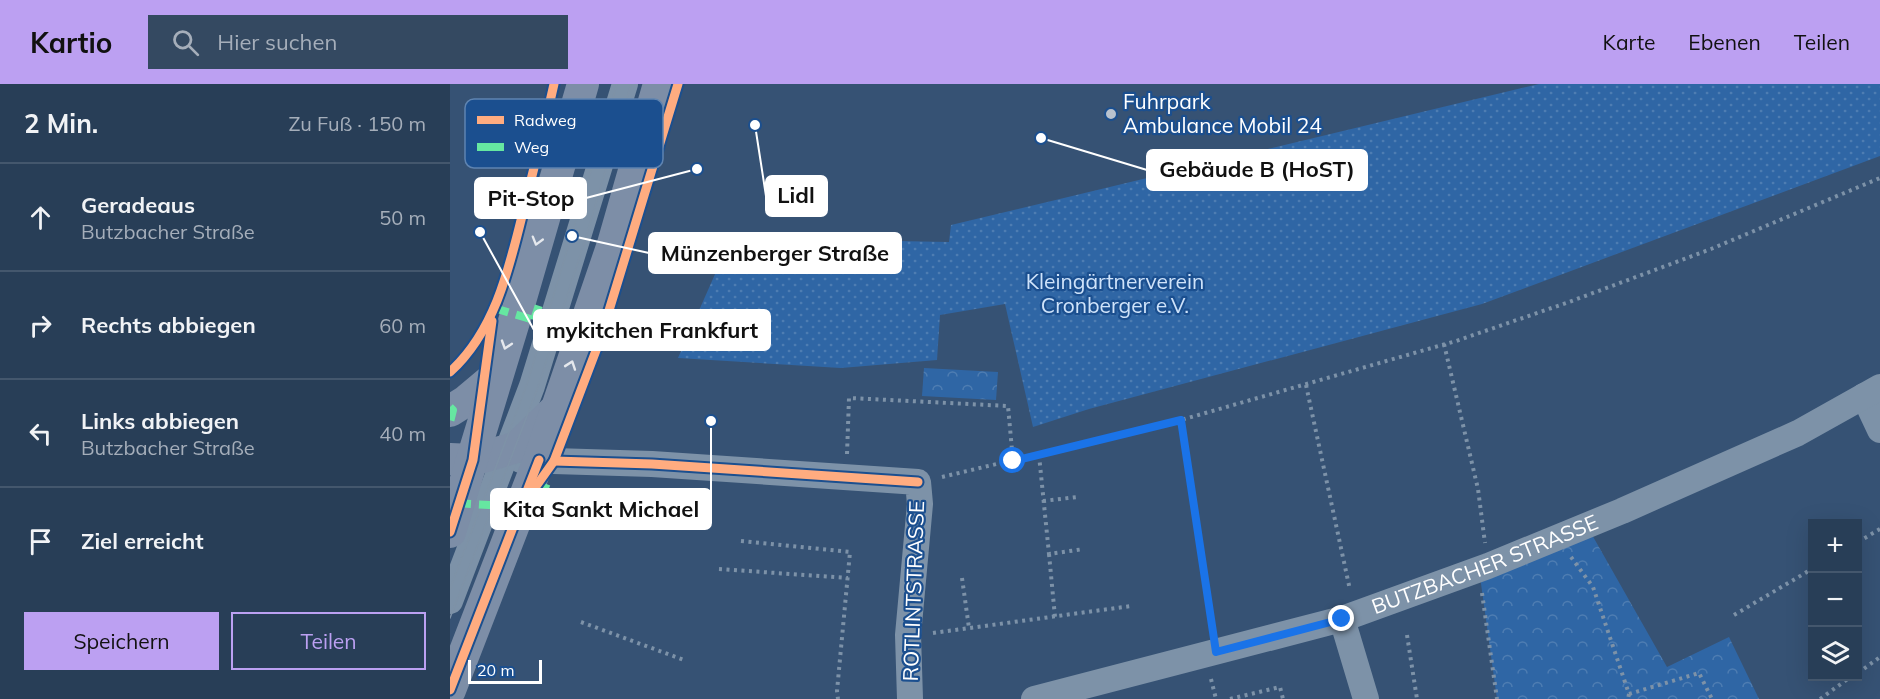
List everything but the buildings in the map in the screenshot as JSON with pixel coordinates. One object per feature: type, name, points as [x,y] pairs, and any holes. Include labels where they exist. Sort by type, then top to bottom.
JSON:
[{"type":"main road","points":[[579,99],[583,84]]},
{"type":"main road","points":[[655,99],[659,84]]},
{"type":"main road","points":[[450,532],[461,459],[497,375],[559,168]]},
{"type":"main road","points":[[450,690],[539,460],[613,244],[635,168]]},
{"type":"main road","points":[[450,411],[497,375]]},
{"type":"main road","points":[[461,459],[507,454],[556,409]]},
{"type":"street","points":[[620,99],[625,84]]},
{"type":"street","points":[[450,601],[542,357],[599,168]]},
{"type":"street","points":[[1872,392],[1880,430]]},
{"type":"street","name":"BUTZBACHER STRASSE","points":[[1034,699],[1349,617],[1483,568],[1798,433],[1872,392]]},
{"type":"street","points":[[507,454],[539,460],[652,464],[918,482]]},
{"type":"street","name":"ROTLINTSTRASSE","points":[[910,699],[908,635],[920,504],[918,482]]},
{"type":"street","points":[[1349,617],[1366,699]]},
{"type":"path","points":[[918,482],[1181,420],[1456,341],[1711,249],[1880,178]]},
{"type":"path","points":[[1444,344],[1478,489],[1483,568],[1497,699]]},
{"type":"path","points":[[1306,385],[1349,617]]},
{"type":"path","points":[[845,477],[849,398],[1008,406],[1013,461]]},
{"type":"path","points":[[1181,420],[1216,652]]},
{"type":"path","points":[[1039,455],[1055,617]]},
{"type":"path","points":[[1043,501],[1077,496]]},
{"type":"path","points":[[1862,539],[1880,529]]},
{"type":"path","points":[[1557,538],[1593,587],[1628,696],[1700,673],[1712,699]]},
{"type":"path","points":[[741,542],[850,552],[838,699]]},
{"type":"path","points":[[1049,554],[1084,549]]},
{"type":"path","points":[[719,569],[848,578]]},
{"type":"path","points":[[1734,615],[1808,571]]},
{"type":"path","points":[[962,578],[969,628]]},
{"type":"path","points":[[908,635],[1131,606]]},
{"type":"path","points":[[581,622],[684,660]]},
{"type":"path","points":[[1407,635],[1417,699]]},
{"type":"path","points":[[1862,670],[1880,657]]},
{"type":"path","points":[[1820,699],[1845,681]]},
{"type":"path","points":[[1230,699],[1280,687],[1282,699]]},
{"type":"green space","name":"Kleingärtnerverein Cronberger e.V.","points":[[1539,84],[1880,84],[1880,156],[1482,304],[1089,409],[1033,427],[1005,304],[940,315],[937,360],[841,368],[678,358],[731,238],[949,242],[951,225]]},
{"type":"green space","points":[[924,368],[998,372],[996,400],[922,396]]},
{"type":"green space","points":[[1587,526],[1667,667],[1729,637],[1759,699],[1497,699],[1479,569]]},
{"type":"tram line","points":[[612,99],[617,84]]},
{"type":"tram line","points":[[627,99],[631,84]]},
{"type":"tram line","points":[[450,589],[527,384],[592,168]]},
{"type":"tram line","points":[[450,618],[538,387],[606,168]]},
{"type":"marked path","points":[[534,320],[539,305]]},
{"type":"marked path","points":[[494,308],[600,340]]},
{"type":"marked path","points":[[450,407],[453,410],[450,422]]},
{"type":"marked path","points":[[456,503],[537,508],[548,480]]},
{"type":"cycle path","points":[[550,99],[554,84]]},
{"type":"cycle path","points":[[663,133],[678,84]]},
{"type":"cycle path","points":[[450,372],[479,336],[500,294],[514,250],[534,168]]},
{"type":"cycle path","points":[[522,506],[554,461],[600,340],[652,168]]},
{"type":"cycle path","points":[[450,532],[473,460],[492,321]]},
{"type":"cycle path","points":[[450,690],[539,460]]},
{"type":"cycle path","points":[[554,461],[652,464],[918,482]]},
{"type":"place","name":"Fuhrpark Ambulance Mobil 24","points":[[1111,114]]},
{"type":"place","name":"Lidl","points":[[755,125]]},
{"type":"place","name":"Gebäude B (HoST)","points":[[1041,138]]},
{"type":"place","name":"Pit-Stop","points":[[697,169]]},
{"type":"place","name":"mykitchen Frankfurt","points":[[480,232]]},
{"type":"place","name":"Münzenberger Straße","points":[[572,236]]},
{"type":"place","name":"Kita Sankt Michael","points":[[711,421]]},
{"type":"route","points":[[1013,461],[1181,420],[1216,652],[1342,619]]}]
